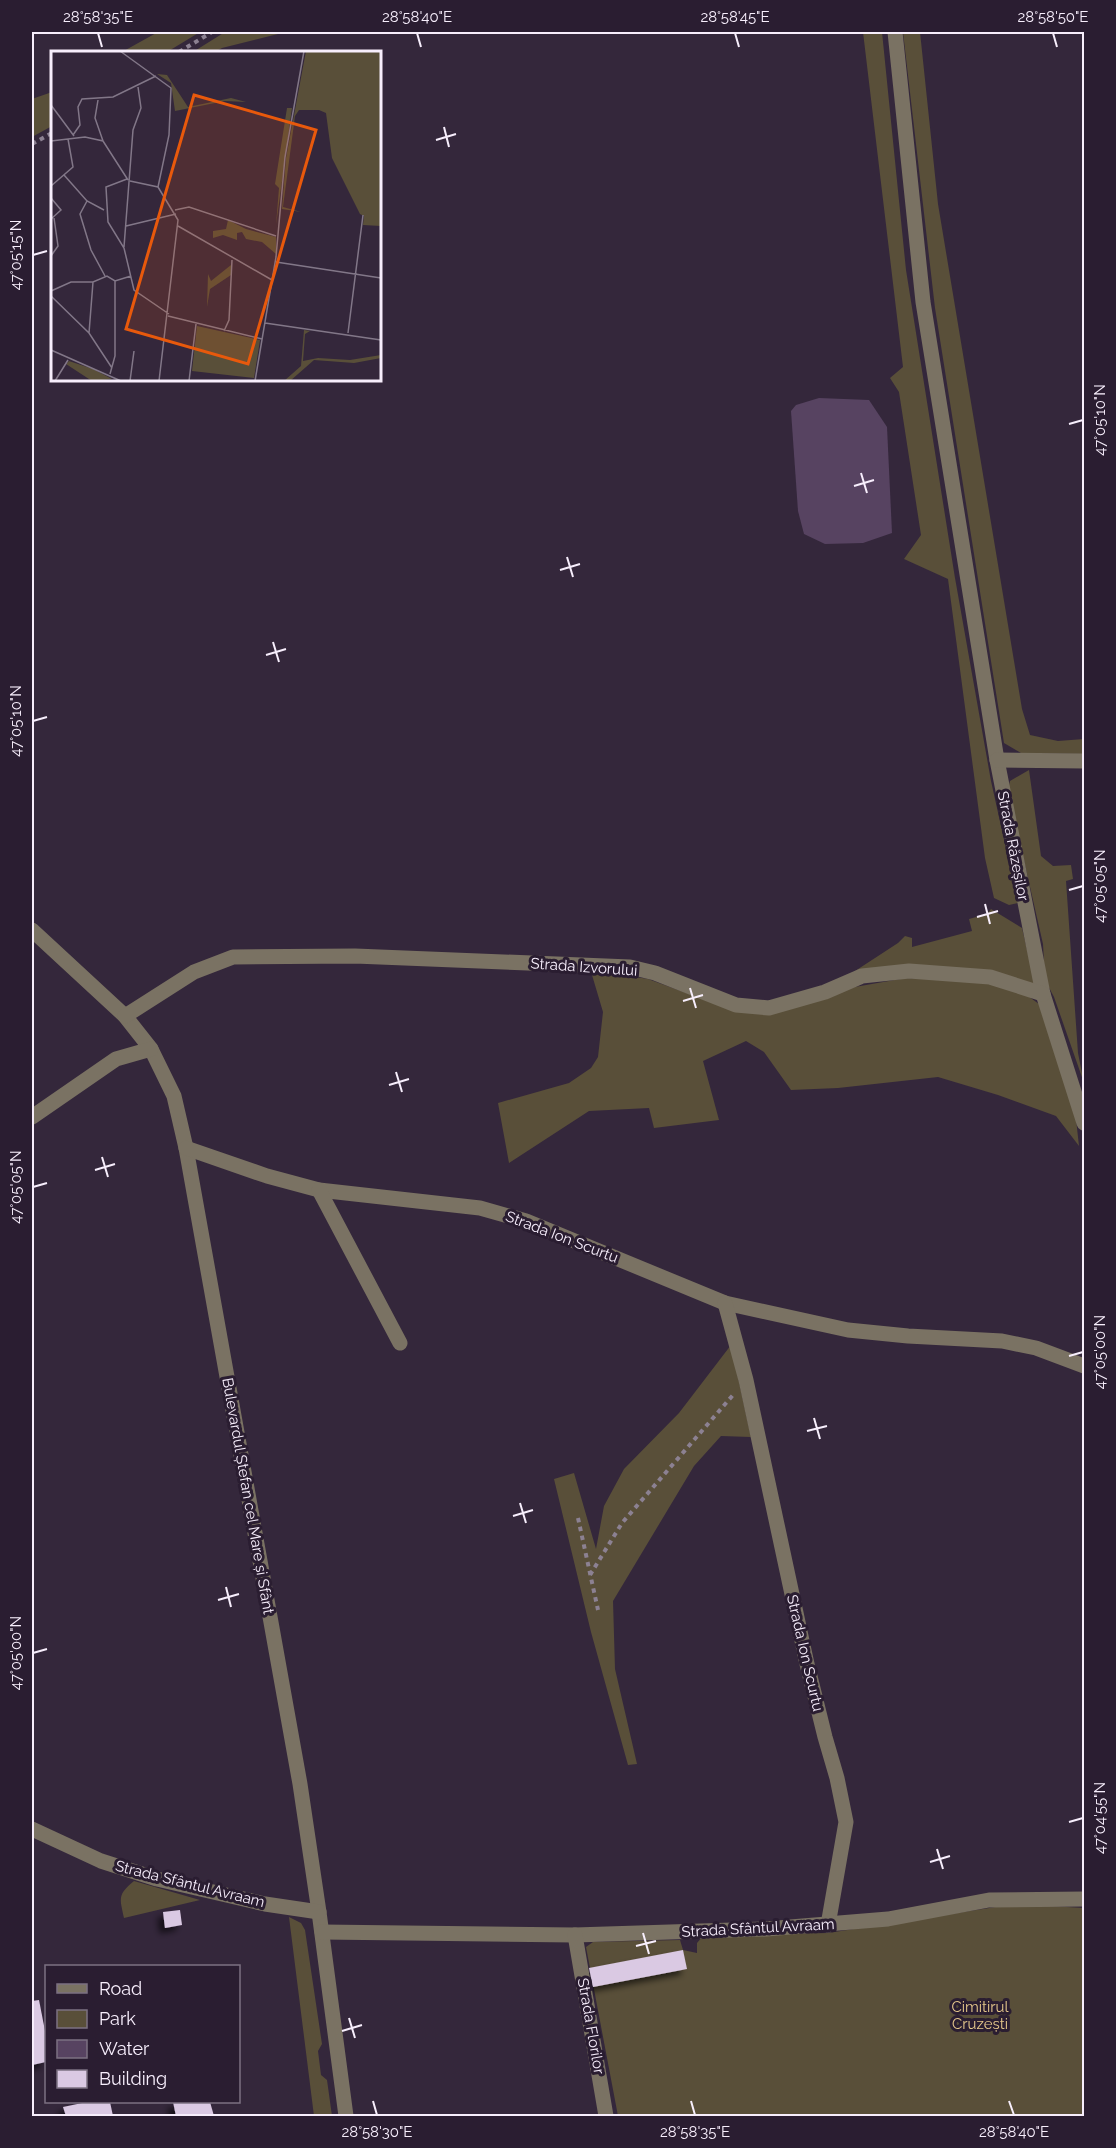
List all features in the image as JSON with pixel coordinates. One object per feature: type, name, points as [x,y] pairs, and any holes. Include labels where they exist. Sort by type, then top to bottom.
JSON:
[{"type":"street","name":"Strada Răzeșilor","points":[[895,32],[924,302],[997,760],[1043,994],[1084,1123]]},
{"type":"street","points":[[997,760],[1084,761]]},
{"type":"street","name":"Bulevardul Ștefan cel Mare și Sfânt","points":[[32,930],[125,1016],[151,1049],[174,1096],[186,1148],[300,1785],[346,2116]]},
{"type":"street","name":"Strada Izvorului","points":[[125,1016],[195,972],[233,957],[355,956],[630,967],[655,973],[736,1005],[769,1008],[825,992],[862,976],[909,971],[990,977],[1043,994]]},
{"type":"street","points":[[32,1117],[116,1059],[151,1049]]},
{"type":"street","name":"Strada Ion Scurtu","points":[[186,1148],[267,1176],[320,1190],[480,1208],[526,1221],[725,1303],[848,1330],[1002,1341],[1036,1348],[1084,1366]]},
{"type":"street","points":[[320,1190],[400,1343]]},
{"type":"street","name":"Strada Ion Scurtu","points":[[725,1303],[746,1380],[807,1664],[837,1778],[846,1822],[828,1925]]},
{"type":"street","name":"Strada Sfântul Avraam","points":[[32,1829],[101,1861],[157,1879],[265,1904],[319,1912]]},
{"type":"street","name":"Strada Sfântul Avraam","points":[[322,1932],[575,1935],[828,1925],[888,1919],[990,1900],[1084,1899]]},
{"type":"street","name":"Strada Florilor","points":[[575,1935],[606,2116]]},
{"type":"path","points":[[181,51],[212,32]]},
{"type":"path","points":[[32,144],[51,134]]},
{"type":"path","points":[[590,1575],[622,1523],[746,1380]]},
{"type":"path","points":[[578,1518],[598,1610]]},
{"type":"green space","points":[[158,32],[200,32],[169,51],[124,51]]},
{"type":"green space","points":[[225,32],[286,32],[217,51],[195,51]]},
{"type":"green space","points":[[863,32],[882,32],[906,270],[955,578],[991,781],[1018,903],[1009,905],[994,898],[985,858],[948,579],[904,559],[921,535],[899,392],[890,378],[903,367]]},
{"type":"green space","points":[[903,32],[920,32],[938,204],[1022,709],[1030,735],[1058,741],[1084,739],[1084,754],[1021,753],[1004,743],[935,308]]},
{"type":"green space","points":[[51,92],[51,127],[32,137],[32,99]]},
{"type":"green space","points":[[1029,770],[1041,856],[1053,866],[1071,865],[1073,879],[1066,881],[1078,1053],[1084,1083],[1054,997],[1045,980],[1043,944],[1008,790],[1010,781]]},
{"type":"green space","points":[[991,909],[1022,928],[1035,984],[852,973],[905,936],[912,938],[912,947],[972,931],[969,919],[987,914]]},
{"type":"green space","points":[[617,974],[648,979],[730,1009],[906,978],[989,982],[1028,996],[1039,1004],[1076,1119],[1079,1146],[1056,1116],[938,1077],[838,1088],[791,1090],[764,1052],[746,1041],[703,1061],[719,1120],[654,1128],[649,1108],[589,1111],[509,1163],[498,1103],[569,1083],[591,1068],[598,1057],[603,1012],[592,975]]},
{"type":"green space","points":[[731,1345],[751,1437],[721,1436],[694,1466],[613,1601],[615,1669],[637,1764],[628,1765],[591,1632],[554,1479],[574,1473],[596,1549],[604,1506],[624,1469],[679,1413]]},
{"type":"green space","points":[[134,1881],[200,1900],[124,1918],[121,1897]]},
{"type":"green space","name":"Cimitirul Cruzești","points":[[1015,1904],[1084,1908],[1084,2116],[618,2116],[586,1947],[593,1942],[680,1940],[683,1950],[697,1953],[697,1943],[703,1936],[828,1933]]},
{"type":"green space","points":[[289,1917],[301,1923],[305,1930],[322,2044],[318,2051],[321,2075],[327,2080],[332,2116],[314,2116]]},
{"type":"water","points":[[819,398],[869,400],[887,427],[892,533],[863,543],[825,544],[804,534],[798,511],[791,411],[796,405]]},
{"type":"building","points":[[180,1910],[182,1925],[165,1928],[163,1912]]},
{"type":"building","points":[[683,1950],[687,1969],[593,1987],[589,1968]]},
{"type":"building","points":[[39,2000],[45,2031],[45,2062],[32,2065],[32,2001]]},
{"type":"building","points":[[82,2103],[110,2103],[113,2116],[66,2116],[63,2107]]},
{"type":"building","points":[[173,2103],[210,2103],[214,2116],[176,2116]]}]
